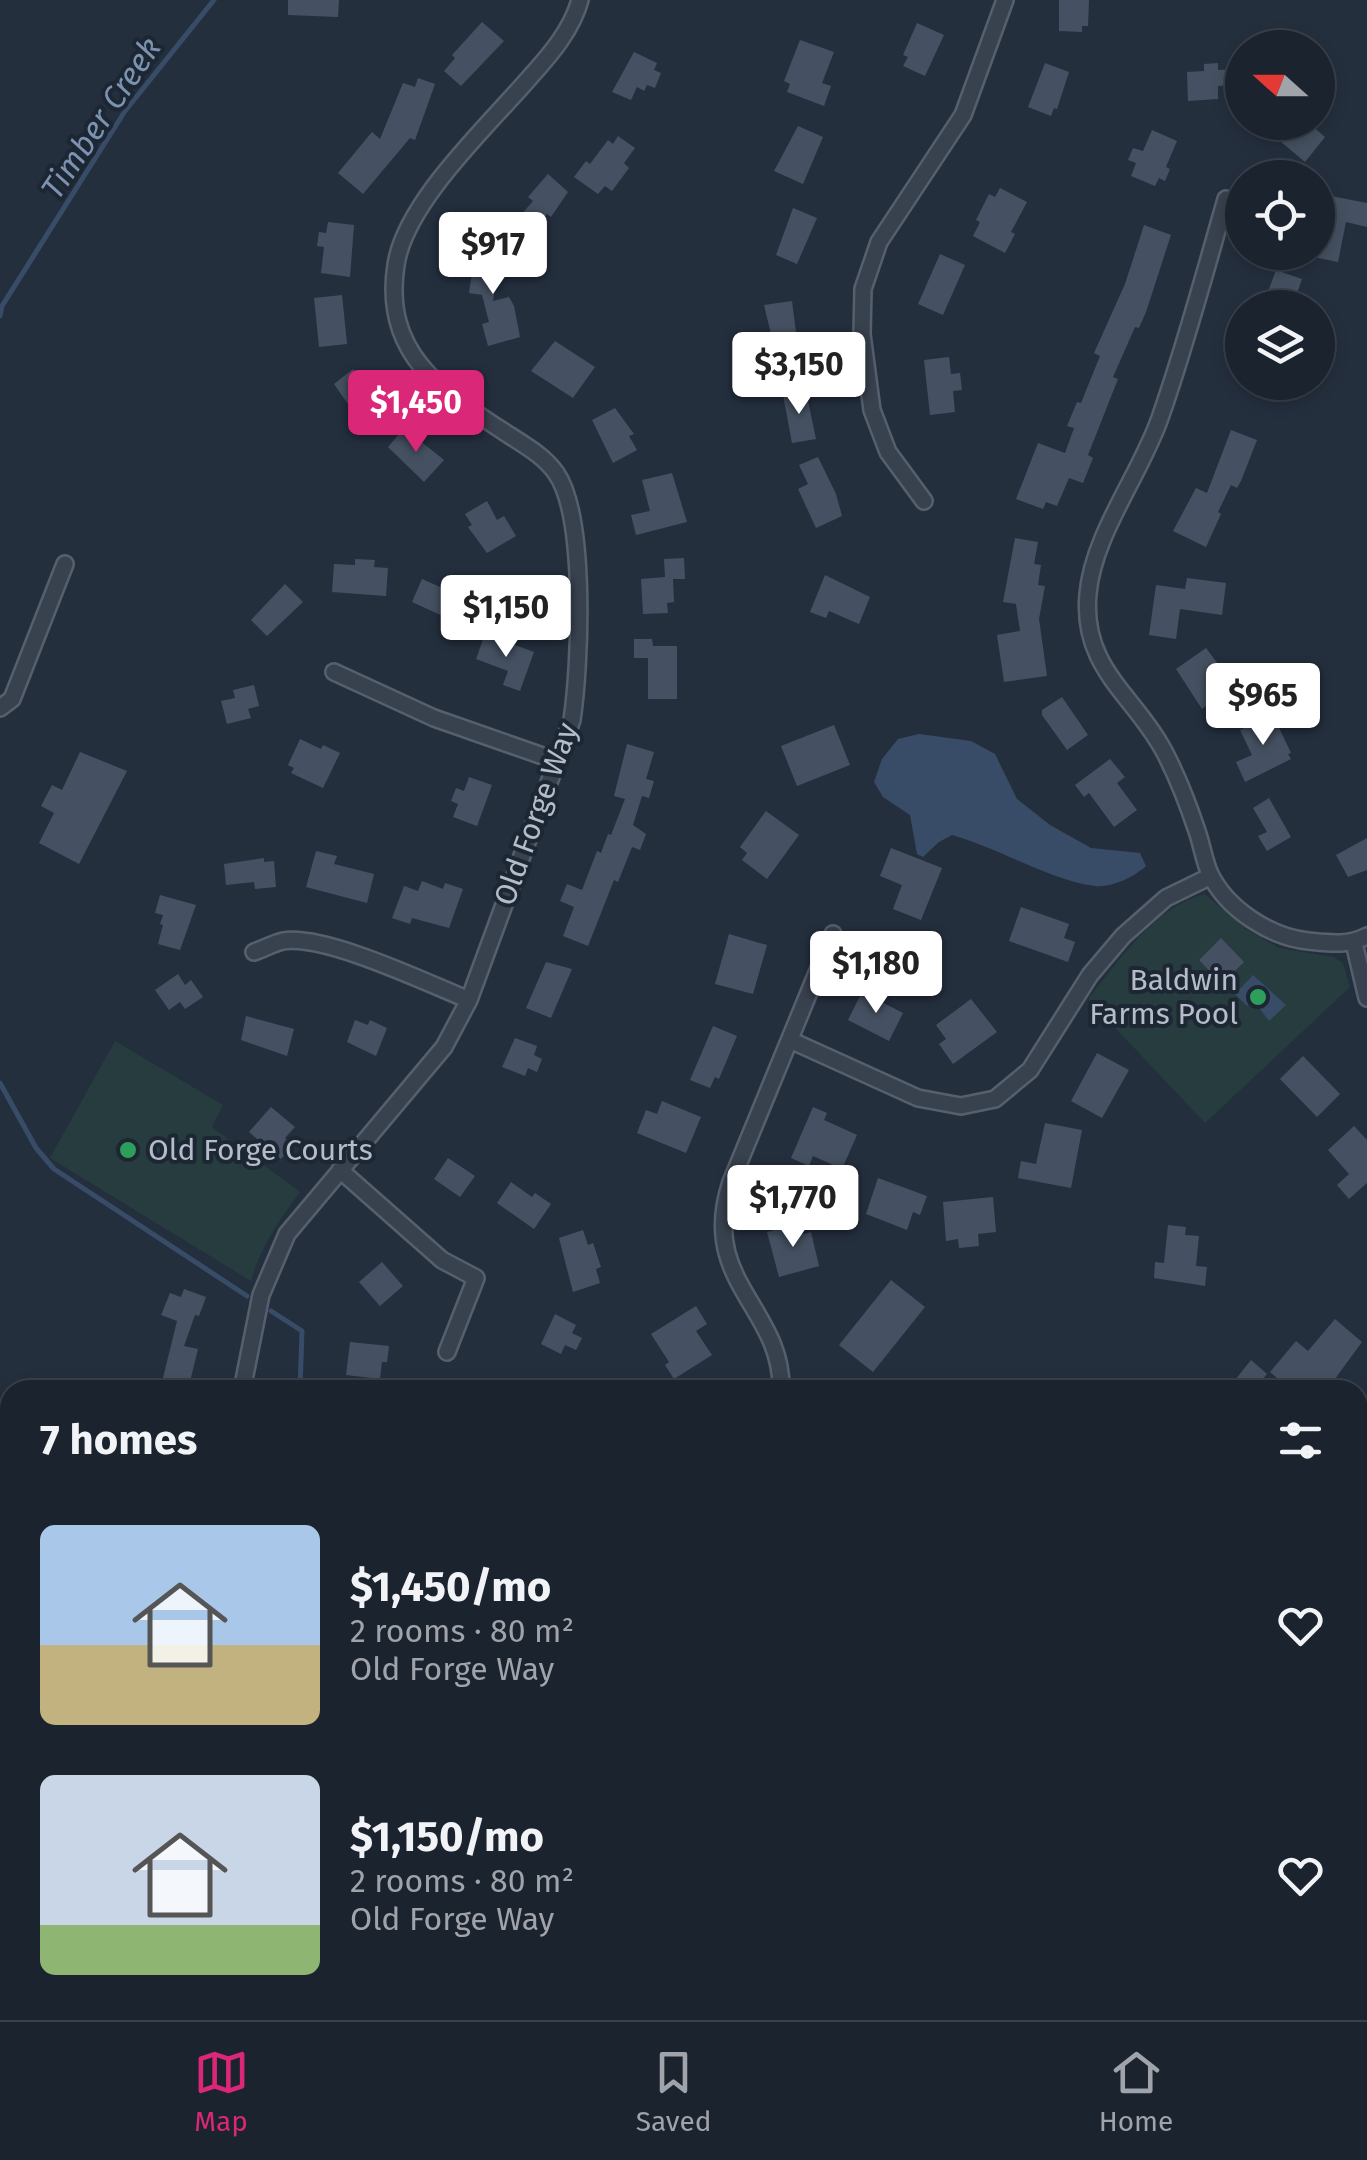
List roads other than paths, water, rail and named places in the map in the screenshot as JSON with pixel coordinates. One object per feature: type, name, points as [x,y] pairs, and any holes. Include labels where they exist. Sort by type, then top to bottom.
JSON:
[{"type":"street","name":"Old Forge Way","points":[[244,1380],[261,1295],[287,1234],[444,1047],[469,1000],[572,720],[578,680],[575,538],[568,501],[557,474],[539,455],[460,403],[424,372],[400,332],[394,284],[398,251],[412,217],[545,60],[569,26],[580,0]]},
{"type":"street","points":[[924,501],[888,452],[872,410],[862,334],[862,289],[879,242],[963,115],[1005,0]]},
{"type":"street","points":[[1225,203],[1159,421],[1094,560],[1087,623],[1095,653],[1113,685],[1163,749],[1186,798],[1211,876],[1243,913],[1268,929],[1298,940],[1360,939],[1367,998]]},
{"type":"street","points":[[0,708],[12,699],[65,564]]},
{"type":"street","points":[[334,672],[434,718],[557,761]]},
{"type":"street","points":[[790,1040],[928,1101],[960,1106],[995,1100],[1030,1070],[1090,975],[1123,936],[1166,898],[1211,876]]},
{"type":"street","points":[[780,1380],[777,1357],[726,1254],[722,1216],[731,1182],[833,934]]},
{"type":"street","points":[[254,952],[285,941],[311,944],[345,952],[469,1000]]},
{"type":"street","points":[[340,1170],[442,1260],[476,1278],[447,1352]]},
{"type":"water","points":[[919,734],[971,741],[995,754],[1017,799],[1050,825],[1091,848],[1140,853],[1146,866],[1122,881],[1095,886],[1060,877],[952,835],[923,857],[917,854],[910,815],[883,797],[874,782],[882,759],[898,739]]},
{"type":"water","name":"Baldwin Farms Pool","points":[[1253,975],[1286,1005],[1269,1021],[1253,1000],[1247,1006],[1235,994]]},
{"type":"waterway","name":"Timber Creek","points":[[0,316],[2,306],[125,111],[214,0]]},
{"type":"waterway","name":"Timber Creek","points":[[0,1083],[36,1148],[54,1169],[247,1296]]},
{"type":"waterway","name":"Timber Creek","points":[[271,1311],[302,1331],[300,1380]]},
{"type":"place","name":"Baldwin Farms Pool","points":[[1258,997]]},
{"type":"place","name":"Old Forge Courts","points":[[128,1150]]}]
